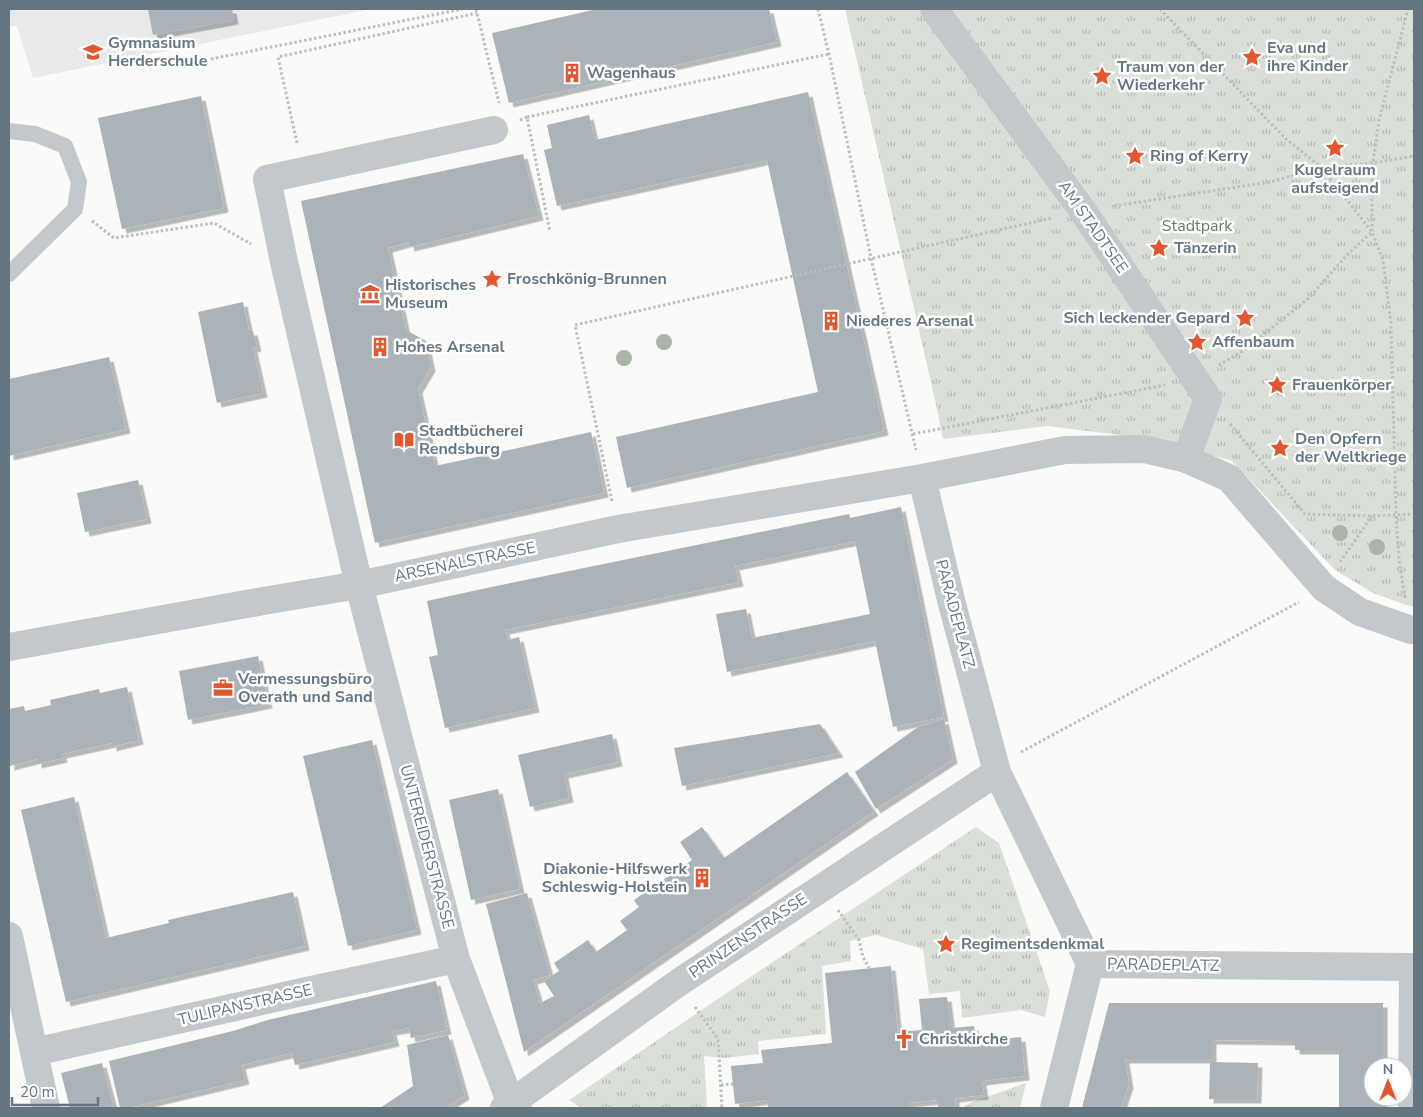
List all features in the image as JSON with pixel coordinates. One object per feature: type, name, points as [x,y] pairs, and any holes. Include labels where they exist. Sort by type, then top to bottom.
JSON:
[{"type":"street","name":"AM STADTSEE","points":[[934,9],[1082,211],[1202,389]]},
{"type":"street","points":[[303,172],[499,129]]},
{"type":"street","name":"UNTEREIDERSTRASSE","points":[[303,172],[267,179],[284,262],[359,585],[456,959],[511,1107]]},
{"type":"street","points":[[1186,459],[1202,389]]},
{"type":"street","points":[[922,478],[1066,450],[1144,449],[1186,459],[1229,478],[1324,588],[1360,612],[1412,630]]},
{"type":"street","name":"ARSENALSTRASSE","points":[[9,647],[359,585],[618,529],[922,478]]},
{"type":"street","name":"PARADEPLATZ","points":[[922,478],[951,600],[997,772],[1090,964],[1414,967]]},
{"type":"street","name":"PRINZENSTRASSE","points":[[511,1107],[678,983],[997,772]]},
{"type":"street","points":[[9,936],[46,1108]]},
{"type":"street","name":"TULIPANSTRASSE","points":[[34,1052],[456,959]]},
{"type":"street","points":[[1054,1108],[1090,964]]},
{"type":"street","points":[[1412,1108],[1414,967]]},
{"type":"lane","points":[[9,131],[35,134],[64,146],[79,182],[75,209],[9,274]]},
{"type":"path","points":[[211,59],[463,9]]},
{"type":"path","points":[[818,9],[871,258],[922,478]]},
{"type":"path","points":[[1160,9],[1286,139],[1321,167],[1372,232],[1382,260],[1392,324],[1396,516],[1399,559],[1412,630]]},
{"type":"path","points":[[913,434],[1202,389],[1243,351],[1309,298],[1346,256],[1372,232],[1373,163],[1379,120],[1408,9]]},
{"type":"path","points":[[303,172],[278,57],[477,11],[499,129],[527,117],[829,54]]},
{"type":"path","points":[[527,117],[550,232]]},
{"type":"path","points":[[618,529],[575,325],[1082,211],[1270,182],[1321,167],[1373,163],[1414,156]]},
{"type":"path","points":[[75,209],[114,238],[214,223],[284,262]]},
{"type":"path","points":[[1202,389],[1305,514],[1372,516],[1414,514]]},
{"type":"path","points":[[997,772],[1020,752],[1324,588],[1372,516]]},
{"type":"path","points":[[823,887],[858,940],[863,957],[869,968]]},
{"type":"path","points":[[678,983],[718,1039],[722,1108]]},
{"type":"path","points":[[721,1085],[733,1084]]},
{"type":"shaded area","name":"Gymnasium Herderschule","points":[[9,9],[371,9],[33,78],[17,26],[9,26]]},
{"type":"green space","name":"Stadtpark","points":[[845,9],[1414,9],[1414,606],[1373,593],[1335,570],[1232,461],[1152,439],[1047,426],[943,439]]},
{"type":"green space","points":[[976,827],[999,843],[1050,991],[1045,1017],[1021,1010],[962,1018],[960,991],[929,994],[923,949],[876,935],[850,941],[851,961],[822,966],[826,1034],[758,1041],[759,1054],[725,1058],[704,1056],[707,1108],[582,1108],[569,1100],[737,986]]},
{"type":"green space","points":[[1026,1083],[1020,1108],[962,1108],[970,1103]]},
{"type":"building","points":[[148,9],[232,9],[234,20],[153,35]]},
{"type":"building","name":"Wagenhaus","points":[[597,9],[769,9],[777,42],[509,103],[492,33]]},
{"type":"building","name":"Niederes Arsenal","points":[[808,92],[884,431],[627,488],[616,437],[818,392],[767,160],[557,206],[544,150],[552,148],[547,125],[589,115],[595,140]]},
{"type":"building","points":[[201,96],[224,208],[122,229],[98,118]]},
{"type":"building","name":"Hohes Arsenal","points":[[523,154],[539,216],[410,247],[409,242],[388,248],[406,330],[426,341],[431,367],[418,389],[435,466],[591,432],[604,493],[375,543],[301,201]]},
{"type":"building","points":[[243,302],[249,331],[253,331],[257,347],[253,348],[263,393],[217,403],[198,312]]},
{"type":"building","points":[[109,357],[126,429],[9,456],[9,379]]},
{"type":"building","points":[[138,480],[147,519],[85,532],[77,493]]},
{"type":"building","points":[[901,507],[944,717],[893,727],[875,641],[727,672],[716,614],[746,609],[752,638],[870,614],[855,541],[735,566],[739,582],[505,630],[508,640],[519,637],[535,708],[445,728],[429,657],[438,655],[427,601],[849,514],[850,518]]},
{"type":"building","name":"Vermessungsbüro Overath und Sand","points":[[258,656],[268,704],[188,720],[179,671]]},
{"type":"building","points":[[127,687],[139,740],[112,747],[112,743],[62,754],[63,758],[37,764],[37,759],[10,766],[9,709],[24,706],[25,711],[51,705],[50,700],[99,689],[100,693]]},
{"type":"building","points":[[944,719],[953,759],[876,809],[855,772],[918,727]]},
{"type":"building","points":[[820,724],[839,753],[682,786],[674,748]]},
{"type":"building","points":[[612,734],[618,762],[564,774],[569,798],[530,807],[518,755]]},
{"type":"building","points":[[372,740],[417,930],[348,946],[303,756]]},
{"type":"building","points":[[847,772],[874,811],[524,1052],[486,904],[527,893],[550,975],[533,980],[540,1003],[554,996],[544,981],[559,971],[554,963],[588,940],[596,952],[627,930],[620,921],[639,907],[634,900],[692,860],[680,842],[702,827],[724,858]]},
{"type":"building","points":[[498,789],[520,889],[471,900],[449,800]]},
{"type":"building","points":[[74,797],[106,938],[169,923],[168,920],[293,892],[305,946],[66,1002],[21,810]]},
{"type":"building","name":"Christkirche","points":[[891,966],[898,1032],[922,1030],[919,999],[947,997],[951,1028],[974,1026],[976,1042],[1021,1037],[1025,1076],[982,1081],[984,1095],[955,1098],[956,1108],[938,1108],[937,1100],[908,1103],[908,1108],[768,1108],[767,1100],[735,1104],[731,1066],[763,1063],[761,1050],[832,1043],[825,973]]},
{"type":"building","points":[[436,981],[447,1030],[411,1038],[409,1028],[392,1031],[395,1042],[295,1065],[292,1053],[241,1065],[245,1080],[128,1108],[120,1108],[109,1061],[233,1031],[268,1020]]},
{"type":"building","points":[[1109,1003],[1383,1003],[1383,1057],[1363,1057],[1363,1107],[1383,1108],[1339,1108],[1339,1050],[1295,1050],[1295,1041],[1212,1040],[1212,1059],[1125,1059],[1129,1084],[1121,1108],[1082,1108]]},
{"type":"building","points":[[448,1035],[465,1095],[445,1108],[380,1108],[413,1086],[407,1045]]},
{"type":"building","points":[[1210,1062],[1258,1063],[1257,1099],[1209,1099]]},
{"type":"building","points":[[102,1063],[114,1108],[70,1108],[61,1073]]},
{"type":"place","name":"Gymnasium Herderschule","points":[[93,52]]},
{"type":"place","name":"Eva und ihre Kinder","points":[[1252,57]]},
{"type":"place","name":"Wagenhaus","points":[[572,73]]},
{"type":"place","name":"Traum von der Wiederkehr","points":[[1102,76]]},
{"type":"place","name":"Kugelraum aufsteigend","points":[[1335,148]]},
{"type":"place","name":"Ring of Kerry","points":[[1135,156]]},
{"type":"place","name":"Tänzerin","points":[[1159,248]]},
{"type":"place","name":"Froschkönig-Brunnen","points":[[492,279]]},
{"type":"place","name":"Historisches Museum","points":[[370,294]]},
{"type":"place","name":"Sich leckender Gepard","points":[[1245,318]]},
{"type":"place","name":"Niederes Arsenal","points":[[831,321]]},
{"type":"place","name":"Affenbaum","points":[[1197,342]]},
{"type":"place","name":"Hohes Arsenal","points":[[380,347]]},
{"type":"place","name":"Frauenkörper","points":[[1277,385]]},
{"type":"place","name":"Stadtbücherei Rendsburg","points":[[404,440]]},
{"type":"place","name":"Den Opfern der Weltkriege","points":[[1280,448]]},
{"type":"place","name":"Vermessungsbüro Overath und Sand","points":[[223,688]]},
{"type":"place","name":"Diakonie-Hilfswerk Schleswig-Holstein","points":[[702,878]]},
{"type":"place","name":"Regimentsdenkmal","points":[[946,944]]},
{"type":"place","name":"Christkirche","points":[[904,1039]]}]
